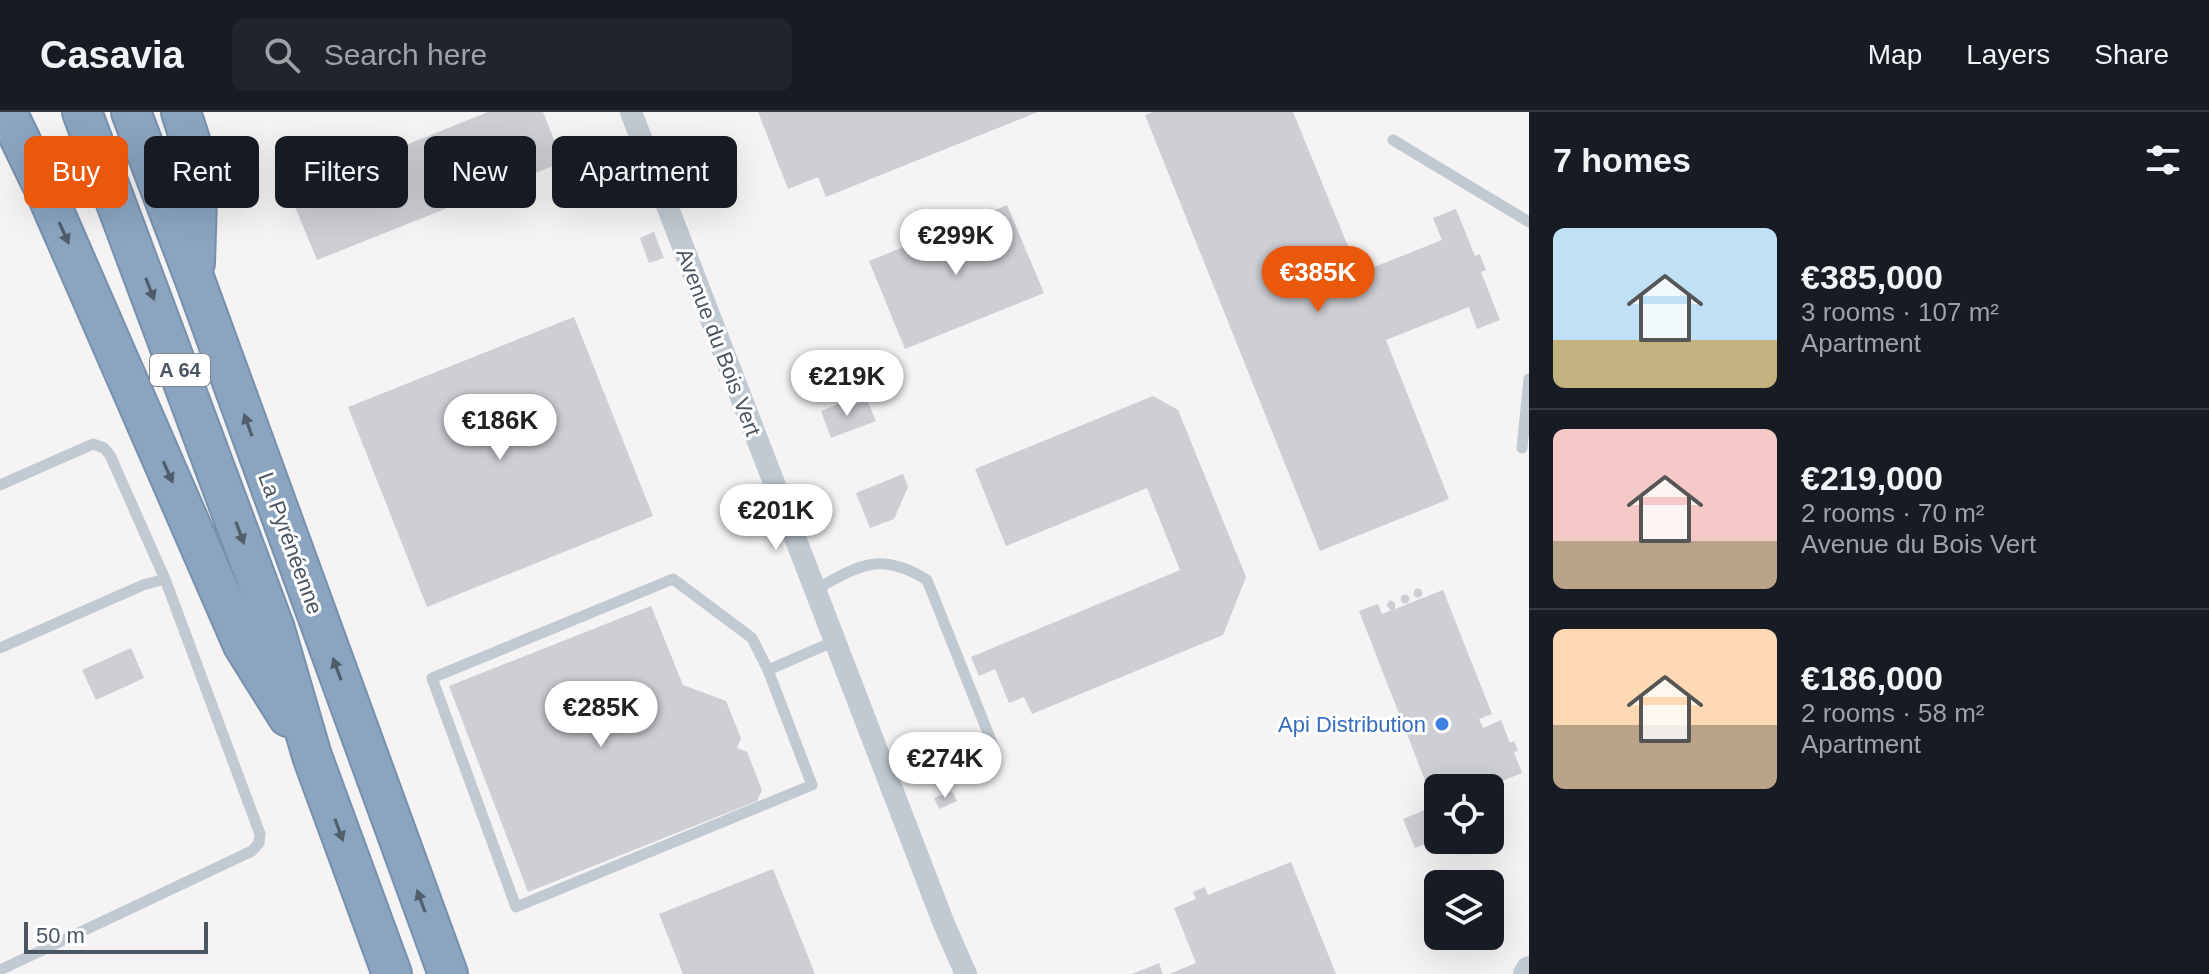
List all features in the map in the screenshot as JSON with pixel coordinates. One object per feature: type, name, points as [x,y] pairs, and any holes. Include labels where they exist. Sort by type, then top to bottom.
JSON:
[{"type":"highway","points":[[7,112],[46,193],[243,645],[312,756]]},
{"type":"highway","name":"La Pyrénéenne","points":[[82,112],[275,629],[312,756],[392,974]]},
{"type":"highway","name":"La Pyrénéenne","points":[[131,112],[448,974]]},
{"type":"highway","points":[[181,112],[198,165],[195,280]]},
{"type":"street","name":"Avenue du Bois Vert","points":[[631,112],[966,974]]},
{"type":"lane","points":[[1393,140],[1529,222]]},
{"type":"lane","points":[[1522,448],[1529,379]]},
{"type":"lane","points":[[0,485],[93,444],[104,448],[110,455],[165,579],[260,834],[259,843],[252,851],[0,970]]},
{"type":"lane","points":[[815,590],[855,567],[881,563],[906,567],[927,580],[996,753]]},
{"type":"lane","points":[[0,648],[143,585],[165,579]]},
{"type":"lane","points":[[673,579],[752,638],[768,670],[812,785],[516,907],[432,678],[673,579]]},
{"type":"lane","points":[[768,670],[835,641]]},
{"type":"building","points":[[488,112],[543,112],[553,136],[552,166],[536,173],[536,136],[428,136]]},
{"type":"building","points":[[758,112],[1038,112],[826,197],[818,177],[788,189]]},
{"type":"building","points":[[1153,112],[1293,112],[1359,273],[1442,240],[1433,218],[1456,209],[1475,256],[1480,254],[1486,270],[1481,272],[1500,320],[1477,329],[1469,307],[1386,340],[1449,499],[1320,551],[1145,115]]},
{"type":"building","points":[[424,138],[424,208],[448,208],[317,260],[296,208],[408,208],[408,144]]},
{"type":"building","points":[[1007,205],[1044,293],[905,349],[869,261]]},
{"type":"building","points":[[654,232],[664,258],[649,263],[640,238]]},
{"type":"building","points":[[574,317],[653,516],[427,607],[348,407]]},
{"type":"building","points":[[1153,396],[1178,410],[1246,577],[1223,635],[1032,714],[1024,697],[1009,703],[995,669],[979,676],[971,657],[1180,570],[1147,488],[1006,546],[975,469]]},
{"type":"building","points":[[867,400],[876,421],[831,438],[821,411],[846,401],[848,407]]},
{"type":"building","points":[[903,474],[908,487],[894,519],[870,528],[856,493]]},
{"type":"building","points":[[1418,588],[1423,593],[1418,598],[1413,593]]},
{"type":"building","name":"Api Distribution","points":[[1443,590],[1492,714],[1479,719],[1483,728],[1501,720],[1510,743],[1514,741],[1518,751],[1514,752],[1522,773],[1504,780],[1504,774],[1424,774],[1424,778],[1359,611],[1378,604],[1382,614],[1391,610],[1386,605],[1390,600],[1395,603],[1395,609]]},
{"type":"building","points":[[1405,594],[1410,599],[1405,604],[1400,599]]},
{"type":"building","points":[[651,606],[683,685],[726,701],[741,738],[737,748],[747,752],[762,790],[757,801],[528,892],[449,686]]},
{"type":"building","points":[[131,648],[144,678],[96,700],[82,670]]},
{"type":"building","points":[[952,791],[957,801],[939,809],[934,798]]},
{"type":"building","name":"Api Distribution","points":[[1424,810],[1424,844],[1415,848],[1403,819]]},
{"type":"building","points":[[1291,862],[1336,974],[1169,974],[1196,963],[1174,908],[1196,899],[1193,892],[1205,887],[1208,895]]},
{"type":"building","points":[[773,869],[815,974],[683,974],[659,914]]},
{"type":"building","points":[[1159,963],[1163,974],[1132,974]]},
{"type":"place","name":"Api Distribution","points":[[1442,724]]}]
